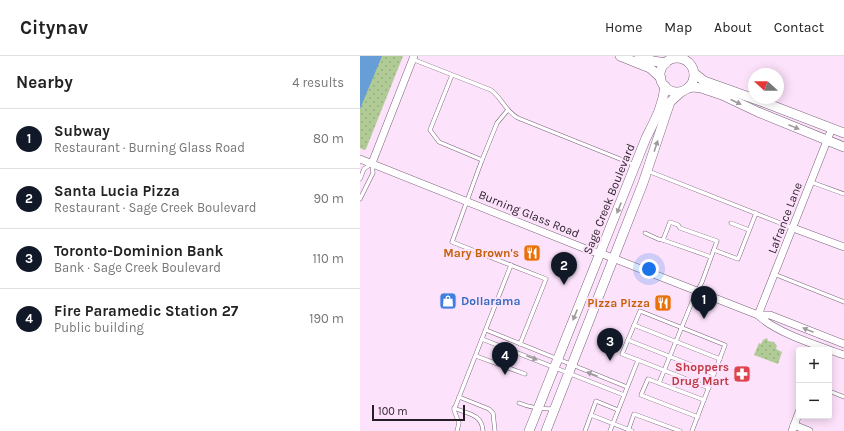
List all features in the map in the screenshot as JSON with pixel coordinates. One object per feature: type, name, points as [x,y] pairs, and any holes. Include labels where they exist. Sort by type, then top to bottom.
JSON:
[{"type":"street","points":[[620,56],[650,68],[671,90],[684,90],[693,87],[702,88],[722,95],[758,112],[844,147]]},
{"type":"street","points":[[639,56],[653,62],[666,63]]},
{"type":"street","points":[[663,82],[662,68],[666,63],[677,57],[691,64],[704,82],[763,102],[844,133]]},
{"type":"street","points":[[372,163],[413,58]]},
{"type":"street","points":[[684,90],[692,83],[691,64]]},
{"type":"street","name":"Sage Creek Boulevard","points":[[529,431],[646,138],[664,100],[663,82]]},
{"type":"street","name":"Sage Creek Boulevard","points":[[546,431],[647,170],[670,102],[684,90]]},
{"type":"street","name":"Lafrance Lane","points":[[758,315],[832,128]]},
{"type":"street","name":"Burning Glass Road","points":[[360,159],[467,200],[591,251],[600,253],[758,315],[770,315],[844,344]]},
{"type":"street","points":[[793,228],[844,247]]},
{"type":"street","name":"Burning Glass Road","points":[[758,315],[766,323],[820,347]]},
{"type":"street","points":[[825,347],[828,338]]},
{"type":"street","name":"Burning Glass Road","points":[[832,351],[844,355]]},
{"type":"street","points":[[793,428],[809,431]]},
{"type":"lane","points":[[413,58],[491,90],[502,101],[508,111],[518,118],[635,165]]},
{"type":"lane","points":[[452,75],[430,130],[439,142],[482,160]]},
{"type":"lane","points":[[508,111],[497,123],[452,242],[546,279],[520,344]]},
{"type":"lane","points":[[360,178],[364,170],[372,163]]},
{"type":"lane","points":[[360,199],[373,173],[372,163]]},
{"type":"lane","points":[[647,170],[793,228]]},
{"type":"lane","points":[[811,182],[844,194]]},
{"type":"lane","points":[[714,250],[738,259],[756,213]]},
{"type":"lane","points":[[659,383],[692,302],[698,292],[717,241],[680,228],[678,225],[670,222],[663,240]]},
{"type":"lane","points":[[730,223],[749,230]]},
{"type":"lane","points":[[645,233],[711,258]]},
{"type":"lane","points":[[457,431],[459,423],[454,408],[511,265]]},
{"type":"lane","points":[[774,274],[844,302]]},
{"type":"lane","points":[[692,431],[698,417],[704,400],[709,388],[714,374],[720,360],[725,345],[640,311],[622,354],[709,388]]},
{"type":"lane","points":[[634,325],[720,360]]},
{"type":"lane","points":[[486,330],[520,344],[556,363],[624,395]]},
{"type":"lane","points":[[482,339],[627,387]]},
{"type":"lane","points":[[628,340],[714,374]]},
{"type":"lane","points":[[476,356],[524,374]]},
{"type":"lane","points":[[610,431],[638,360]]},
{"type":"lane","points":[[698,417],[641,395],[648,379],[704,400]]},
{"type":"lane","points":[[832,392],[844,397]]},
{"type":"lane","points":[[459,397],[490,409],[493,413],[495,431]]},
{"type":"lane","points":[[586,431],[596,401],[618,410]]},
{"type":"lane","points":[[519,403],[538,409],[555,408]]},
{"type":"lane","points":[[454,408],[480,419],[483,424],[483,431]]},
{"type":"lane","points":[[591,415],[629,431],[634,414],[680,431]]},
{"type":"green space","points":[[360,56],[403,56],[366,149],[364,150],[360,148]]},
{"type":"green space","points":[[767,338],[768,341],[774,342],[777,346],[776,349],[782,352],[778,364],[754,355],[759,343],[761,344],[763,340]]},
{"type":"water","points":[[360,56],[382,56],[360,109]]},
{"type":"place","name":"Mary Brown's","points":[[532,253]]},
{"type":"place","name":"Santa Lucia Pizza","points":[[564,285]]},
{"type":"place","name":"Dollarama","points":[[448,301]]},
{"type":"place","name":"Pizza Pizza","points":[[663,303]]},
{"type":"place","name":"Subway","points":[[704,319]]},
{"type":"place","name":"Toronto-Dominion Bank","points":[[610,361]]},
{"type":"place","name":"Shoppers Drug Mart","points":[[742,374]]},
{"type":"place","name":"Fire Paramedic Station 27","points":[[505,375]]}]
